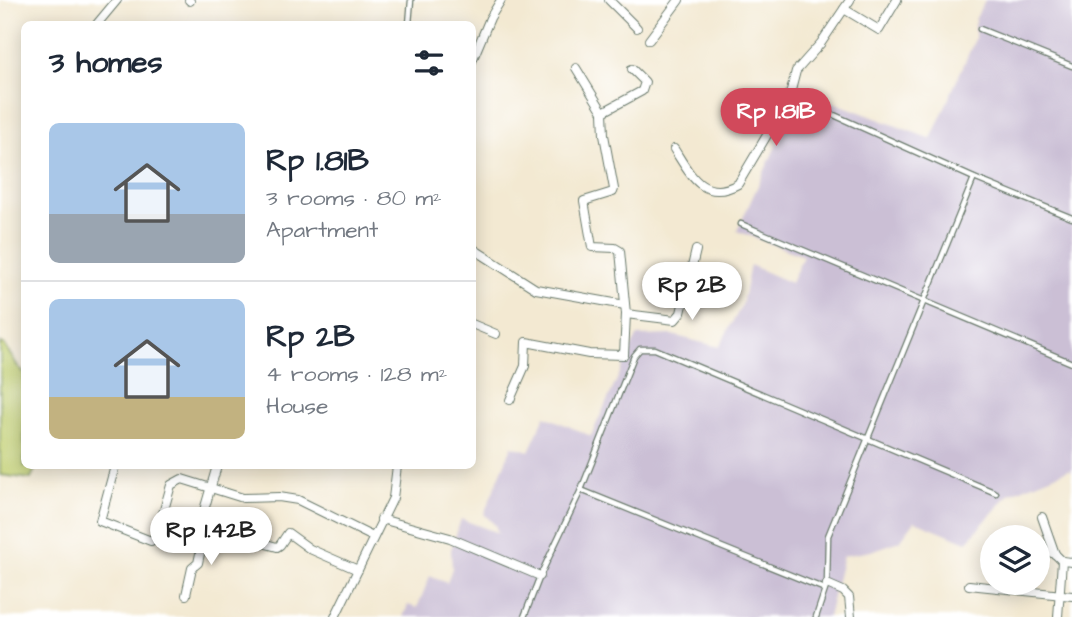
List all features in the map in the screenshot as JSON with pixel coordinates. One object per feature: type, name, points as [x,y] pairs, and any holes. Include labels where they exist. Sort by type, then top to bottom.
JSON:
[{"type":"street","points":[[100,21],[117,0]]},
{"type":"street","points":[[476,51],[501,0]]},
{"type":"street","points":[[609,0],[637,28]]},
{"type":"street","points":[[649,40],[679,0]]},
{"type":"street","points":[[674,149],[700,185],[710,190],[720,190],[738,184],[789,98],[796,71],[821,43],[850,0]]},
{"type":"street","points":[[844,9],[879,30],[897,0]]},
{"type":"street","points":[[510,400],[525,366],[526,342],[589,354],[624,355],[626,309],[620,251],[615,248],[592,247],[584,201],[613,192],[614,189],[604,135],[603,112],[576,68]]},
{"type":"street","points":[[603,112],[642,91],[645,82],[632,69]]},
{"type":"street","points":[[476,251],[536,289],[675,320],[681,313],[696,250]]},
{"type":"street","points":[[476,326],[496,334]]},
{"type":"street","points":[[114,469],[100,521],[151,541],[155,539],[197,545]]},
{"type":"street","points":[[186,595],[192,568],[198,563],[201,549],[195,541],[216,469]]},
{"type":"street","points":[[335,617],[395,490],[397,469]]},
{"type":"street","points":[[155,539],[171,485],[182,479],[243,498],[298,500],[373,537]]},
{"type":"street","points":[[1042,517],[1055,554]]},
{"type":"street","points":[[381,519],[450,538],[540,576]]},
{"type":"street","points":[[197,533],[230,534],[277,547],[288,533],[310,549],[358,570]]},
{"type":"street","points":[[1050,552],[1067,561],[1058,617]]},
{"type":"street","points":[[969,585],[1072,596]]},
{"type":"street","points":[[826,587],[843,591],[849,597],[851,617]]},
{"type":"lane","points":[[409,21],[411,0]]},
{"type":"lane","points":[[980,29],[1072,66]]},
{"type":"lane","points":[[814,106],[974,178],[1072,218]]},
{"type":"lane","points":[[816,617],[826,587],[828,536],[974,178]]},
{"type":"lane","points":[[741,224],[1072,363]]},
{"type":"lane","points":[[524,617],[540,576],[581,490],[634,356],[640,349],[655,349],[996,493]]},
{"type":"lane","points":[[581,490],[826,587]]},
{"type":"shaded area","points":[[985,0],[1072,0],[1072,472],[1070,469],[1009,494],[967,542],[915,521],[900,541],[871,551],[843,556],[828,617],[403,617],[408,605],[417,608],[430,576],[447,583],[452,568],[451,550],[461,519],[498,533],[495,525],[484,514],[512,446],[529,451],[545,416],[591,436],[637,336],[672,335],[719,347],[742,305],[750,265],[791,283],[803,256],[737,231],[792,111],[820,97],[931,139],[975,39],[975,20]]},
{"type":"green space","points":[[0,343],[4,344],[21,370],[21,469],[35,469],[31,479],[0,475]]}]
